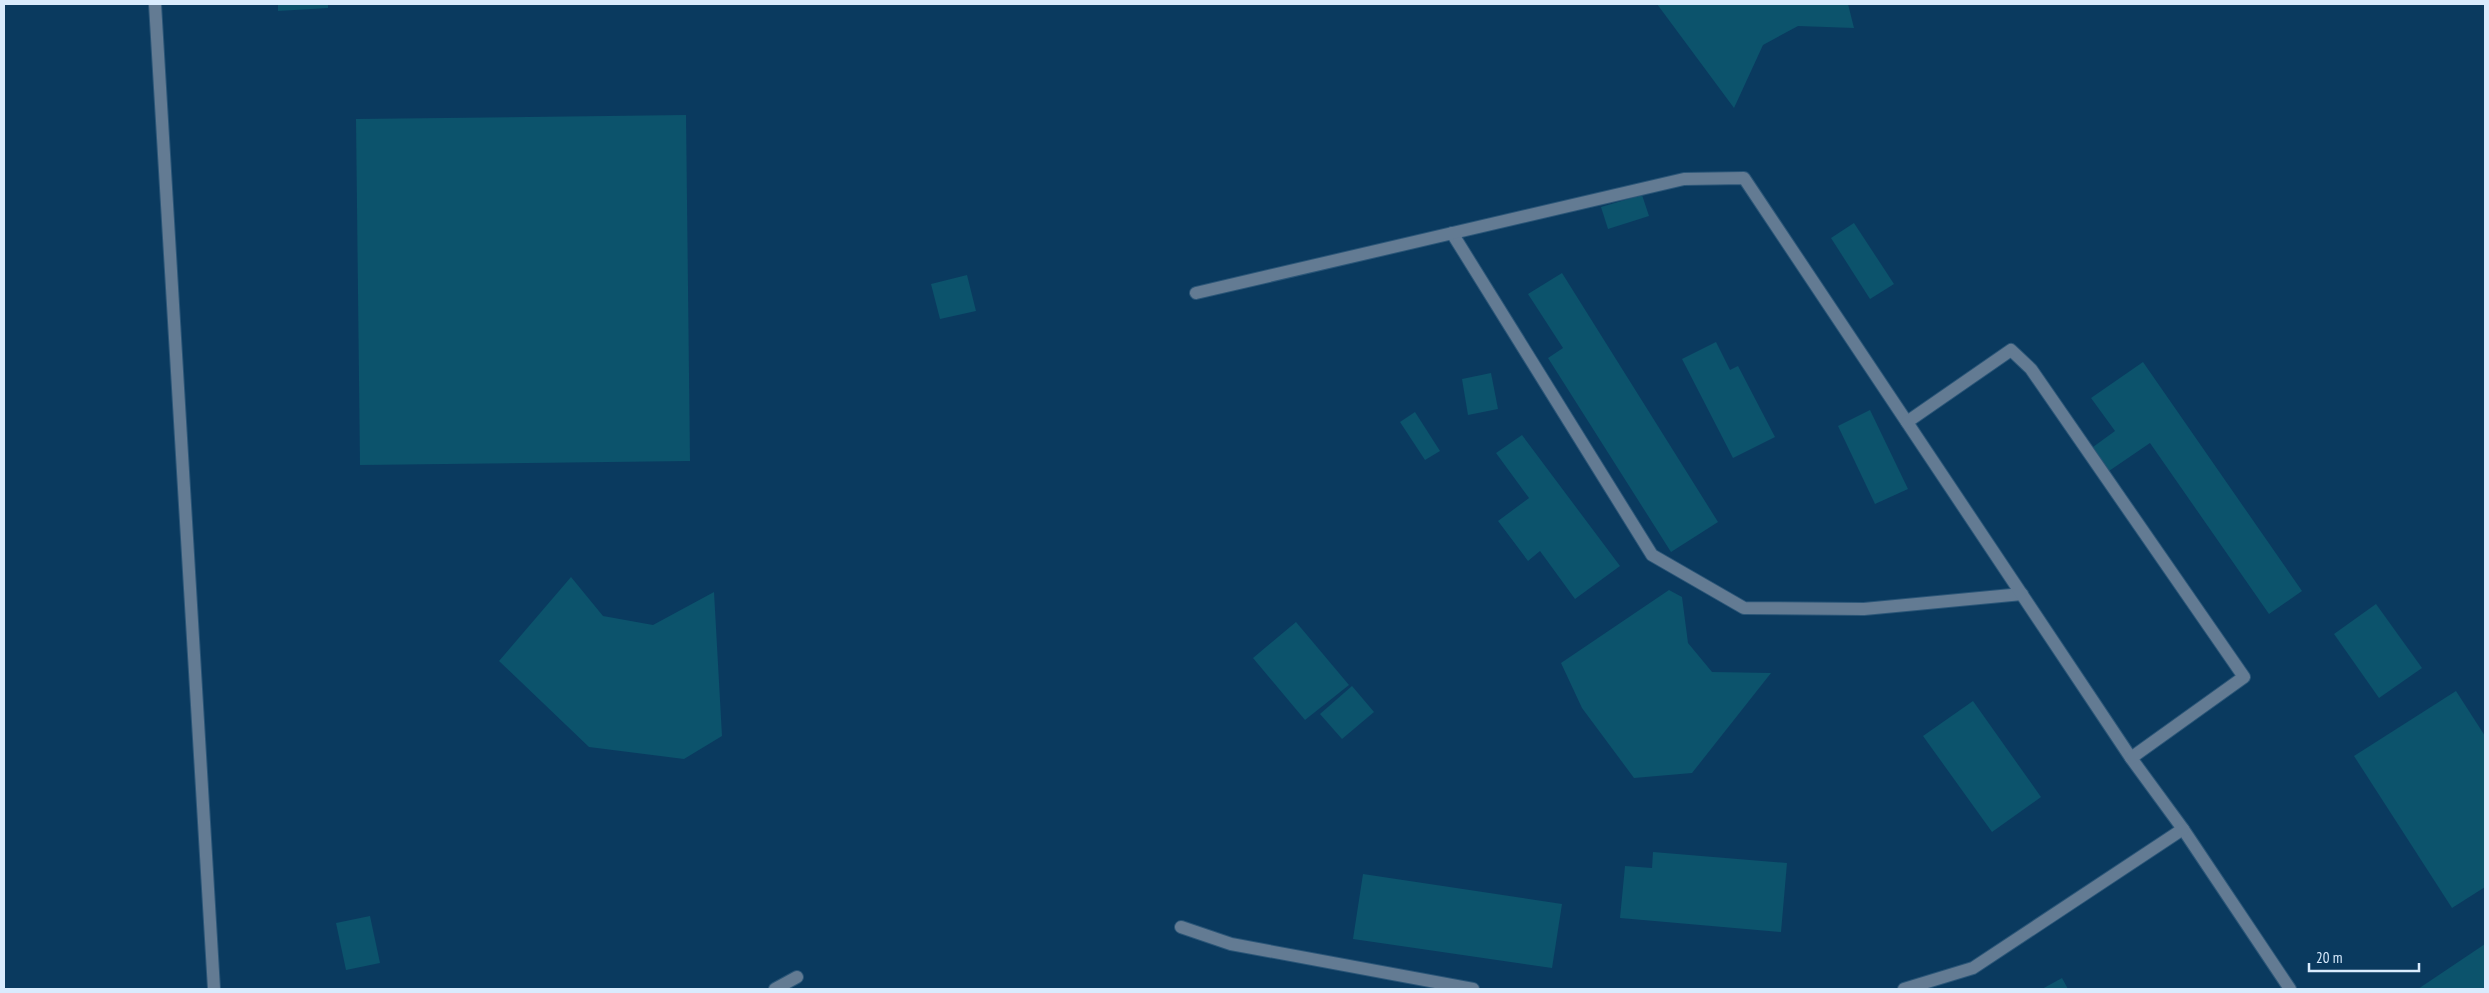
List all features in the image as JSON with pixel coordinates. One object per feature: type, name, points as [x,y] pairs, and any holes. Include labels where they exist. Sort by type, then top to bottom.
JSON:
[{"type":"lane","points":[[155,4],[214,989]]},
{"type":"lane","points":[[1196,293],[1684,179],[1744,178],[2131,758],[2183,829],[2290,989]]},
{"type":"lane","points":[[1452,233],[1652,555],[1744,608],[1864,609],[2022,594]]},
{"type":"lane","points":[[1907,422],[2011,350],[2032,369],[2244,677],[2131,758]]},
{"type":"lane","points":[[1904,989],[1972,968],[2183,829]]},
{"type":"lane","points":[[1181,927],[1231,944],[1473,989]]},
{"type":"lane","points":[[775,989],[796,976]]},
{"type":"building","points":[[278,4],[328,4],[328,8],[278,11]]},
{"type":"building","points":[[1657,4],[1848,4],[1854,28],[1798,26],[1763,45],[1734,108]]},
{"type":"building","points":[[686,115],[690,461],[360,465],[356,119]]},
{"type":"building","points":[[1642,195],[1649,216],[1608,229],[1601,207]]},
{"type":"building","points":[[1854,223],[1894,284],[1870,299],[1831,238]]},
{"type":"building","points":[[1562,273],[1718,522],[1671,552],[1548,358],[1563,348],[1528,294]]},
{"type":"building","points":[[967,275],[976,311],[940,319],[931,284]]},
{"type":"building","points":[[1716,342],[1730,370],[1738,366],[1775,437],[1733,458],[1682,359]]},
{"type":"building","points":[[2143,362],[2302,591],[2269,614],[2150,443],[2109,471],[2093,447],[2115,431],[2091,398]]},
{"type":"building","points":[[1491,373],[1498,409],[1468,415],[1462,379]]},
{"type":"building","points":[[1870,410],[1908,489],[1875,504],[1838,426]]},
{"type":"building","points":[[1415,412],[1440,451],[1425,460],[1400,422]]},
{"type":"building","points":[[1522,435],[1620,566],[1575,599],[1540,551],[1528,561],[1498,521],[1529,498],[1496,453]]},
{"type":"building","points":[[571,577],[603,616],[653,625],[714,592],[722,736],[684,759],[589,747],[499,661]]},
{"type":"building","points":[[1669,590],[1682,597],[1688,643],[1712,672],[1771,673],[1692,773],[1634,778],[1582,708],[1561,663]]},
{"type":"building","points":[[2376,604],[2422,668],[2379,698],[2334,634]]},
{"type":"building","points":[[1296,622],[1349,685],[1305,720],[1253,658]]},
{"type":"building","points":[[1352,686],[1374,712],[1342,739],[1320,714]]},
{"type":"building","points":[[2456,691],[2485,736],[2485,887],[2452,908],[2354,756]]},
{"type":"building","points":[[1973,701],[2041,797],[1992,832],[1923,736]]},
{"type":"building","points":[[1653,852],[1787,863],[1781,932],[1620,918],[1625,866],[1652,868]]},
{"type":"building","points":[[1363,874],[1562,904],[1552,968],[1353,939]]},
{"type":"building","points":[[370,916],[380,963],[346,970],[336,923]]},
{"type":"building","points":[[2485,944],[2485,989],[2418,989]]},
{"type":"building","points":[[2062,978],[2068,989],[2042,989]]}]
